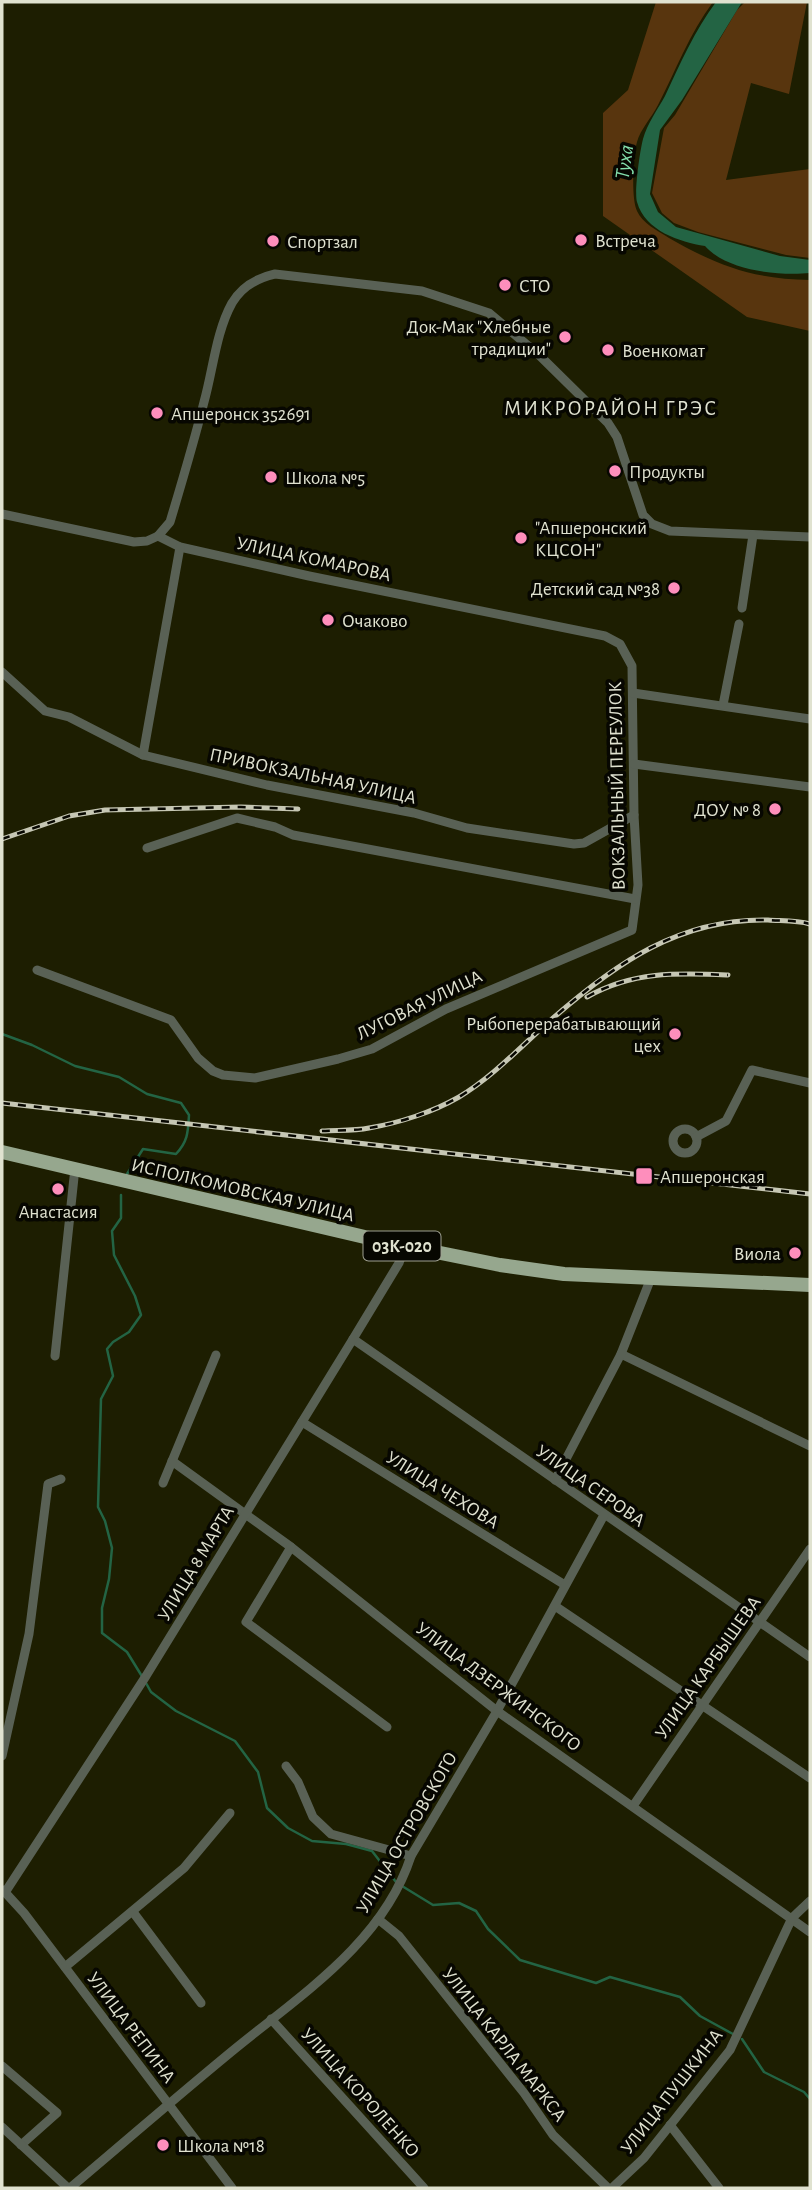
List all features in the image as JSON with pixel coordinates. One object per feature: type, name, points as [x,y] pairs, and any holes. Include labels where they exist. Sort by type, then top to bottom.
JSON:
[{"type":"main road","name":"ИСПОЛКОМОВСКАЯ УЛИЦА","points":[[3,1156],[75,1168],[405,1246],[500,1265],[564,1274],[810,1285]]},
{"type":"street","points":[[2,514],[134,541],[147,541],[158,536],[170,522],[222,330],[233,302],[247,286],[259,278],[275,274],[422,291],[489,313],[539,355],[608,423],[617,437],[643,514],[652,524],[670,531],[810,537]]},
{"type":"street","points":[[742,607],[753,535]]},
{"type":"street","name":"УЛИЦА КОМАРОВА","points":[[158,536],[180,547],[317,578],[605,636],[620,644]]},
{"type":"street","points":[[143,755],[180,547]]},
{"type":"street","points":[[723,705],[739,624]]},
{"type":"street","name":"ВОКЗАЛЬНЫЙ ПЕРЕУЛОК","points":[[620,644],[632,666],[638,885],[632,930]]},
{"type":"street","name":"ПРИВОКЗАЛЬНАЯ УЛИЦА","points":[[2,672],[45,710],[69,717],[143,755],[267,785],[414,813],[467,828],[573,844],[584,843],[634,815]]},
{"type":"street","points":[[633,693],[810,719]]},
{"type":"street","points":[[634,764],[810,788]]},
{"type":"street","points":[[147,848],[237,818],[275,827],[293,835],[635,899]]},
{"type":"street","name":"ЛУГОВАЯ УЛИЦА","points":[[37,970],[171,1020],[198,1058],[213,1071],[223,1075],[255,1078],[372,1049],[446,1009],[632,930]]},
{"type":"street","points":[[696,1137],[726,1121],[752,1070],[810,1083]]},
{"type":"street","points":[[55,1356],[75,1168]]},
{"type":"street","name":"УЛИЦА 8 МАРТА","points":[[4,1890],[143,1681],[399,1263],[405,1246]]},
{"type":"street","points":[[555,1480],[621,1354],[651,1278]]},
{"type":"street","name":"УЛИЦА СЕРОВА","points":[[353,1339],[810,1657]]},
{"type":"street","points":[[621,1354],[810,1446]]},
{"type":"street","points":[[163,1483],[216,1355]]},
{"type":"street","name":"УЛИЦА ЧЕХОВА","points":[[302,1422],[565,1585]]},
{"type":"street","name":"УЛИЦА ДЗЕРЖИНСКОГО","points":[[172,1461],[291,1547],[497,1711],[810,1932]]},
{"type":"street","points":[[2,1756],[29,1634],[48,1484],[61,1479]]},
{"type":"street","name":"УЛИЦА ОСТРОВСКОГО","points":[[69,2188],[304,1994],[358,1945],[404,1878],[411,1856],[497,1711],[604,1516]]},
{"type":"street","points":[[291,1547],[246,1622],[387,1727]]},
{"type":"street","name":"УЛИЦА КАРБЫШЕВА","points":[[633,1806],[810,1549]]},
{"type":"street","points":[[555,1606],[810,1778]]},
{"type":"street","points":[[286,1766],[298,1782],[313,1817],[331,1834],[411,1856]]},
{"type":"street","points":[[65,1967],[184,1868],[230,1813]]},
{"type":"street","name":"УЛИЦА РЕПИНА","points":[[4,1890],[232,2188]]},
{"type":"street","name":"УЛИЦА ПУШКИНА","points":[[610,2188],[644,2158],[730,2050],[792,1918],[810,1901]]},
{"type":"street","points":[[133,1912],[201,2003]]},
{"type":"street","name":"УЛИЦА КАРЛА МАРКСА","points":[[378,1919],[399,1936],[524,2093],[553,2136],[610,2188]]},
{"type":"street","name":"УЛИЦА КОРОЛЕНКО","points":[[271,2019],[425,2188]]},
{"type":"street","points":[[2,2066],[57,2113],[21,2145]]},
{"type":"street","points":[[670,2125],[719,2188]]},
{"type":"street","points":[[2,2127],[69,2188]]},
{"type":"shaded area","points":[[656,2],[713,2],[690,39],[639,137],[633,177],[637,211],[646,223],[660,233],[720,263],[753,274],[810,280],[810,331],[747,317],[603,216],[603,113],[628,90]]},
{"type":"shaded area","points":[[716,2],[742,2],[682,100],[660,130],[650,194],[658,212],[676,227],[780,256],[810,260],[810,273],[784,274],[754,270],[726,261],[705,246],[685,242],[655,228],[647,221],[637,202],[638,171],[645,133],[695,36]]},
{"type":"shaded area","points":[[745,2],[807,2],[789,94],[751,83],[726,180],[810,169],[810,258],[786,255],[674,223],[662,213],[652,193],[664,128],[675,115],[737,10]]},
{"type":"waterway","points":[[2,1034],[75,1066],[119,1077],[147,1094],[181,1103],[189,1115],[187,1136],[180,1149],[176,1154],[143,1149],[127,1174]]},
{"type":"waterway","points":[[121,1195],[121,1218],[112,1231],[114,1255],[135,1296],[141,1315],[129,1332],[107,1349],[113,1376],[101,1399],[98,1507],[105,1521],[112,1548],[109,1579],[102,1608],[102,1633],[127,1652],[143,1678]]},
{"type":"waterway","points":[[146,1683],[151,1692],[176,1711],[235,1741],[258,1772],[267,1808],[288,1828],[312,1841],[346,1844],[372,1851],[396,1882]]},
{"type":"waterway","points":[[402,1886],[433,1905],[459,1903],[476,1911],[488,1929],[520,1960],[596,1983],[610,1977],[680,1997],[700,2016],[733,2034]]},
{"type":"waterway","points":[[742,2039],[764,2072],[804,2092],[810,2099]]},
{"type":"railway","points":[[2,839],[69,816],[105,810],[241,807],[298,809]]},
{"type":"railway","points":[[322,1131],[363,1129],[392,1123],[427,1112],[459,1097],[496,1070],[600,980],[651,948],[678,936],[736,921],[794,921],[810,924]]},
{"type":"railway","points":[[587,997],[621,982],[638,978],[673,974],[728,975]]},
{"type":"railway","points":[[2,1103],[810,1194]]},
{"type":"place","name":"Встреча","points":[[581,240]]},
{"type":"place","name":"Спортзал","points":[[273,241]]},
{"type":"place","name":"СТО","points":[[505,285]]},
{"type":"place","name":"Док-Мак \"Хлебные традиции\"","points":[[565,337]]},
{"type":"place","name":"Военкомат","points":[[608,350]]},
{"type":"place","name":"Апшеронск 352691","points":[[157,413]]},
{"type":"place","name":"Продукты","points":[[615,471]]},
{"type":"place","name":"Школа №5","points":[[271,477]]},
{"type":"place","name":"\"Апшеронский КЦСОН\"","points":[[521,538]]},
{"type":"place","name":"Детский сад №38","points":[[674,588]]},
{"type":"place","name":"Очаково","points":[[328,620]]},
{"type":"place","name":"ДОУ № 8","points":[[775,809]]},
{"type":"place","name":"Рыбоперерабатывающий цех","points":[[675,1034]]},
{"type":"place","name":"Апшеронская","points":[[644,1176]]},
{"type":"place","name":"Анастасия","points":[[58,1189]]},
{"type":"place","name":"Виола","points":[[795,1253]]},
{"type":"place","name":"Школа №18","points":[[163,2145]]},
{"type":"district","name":"МИКРОРАЙОН ГРЭС","points":[[611,408]]},
{"type":"water label","name":"Туха","points":[[624,162]]}]
